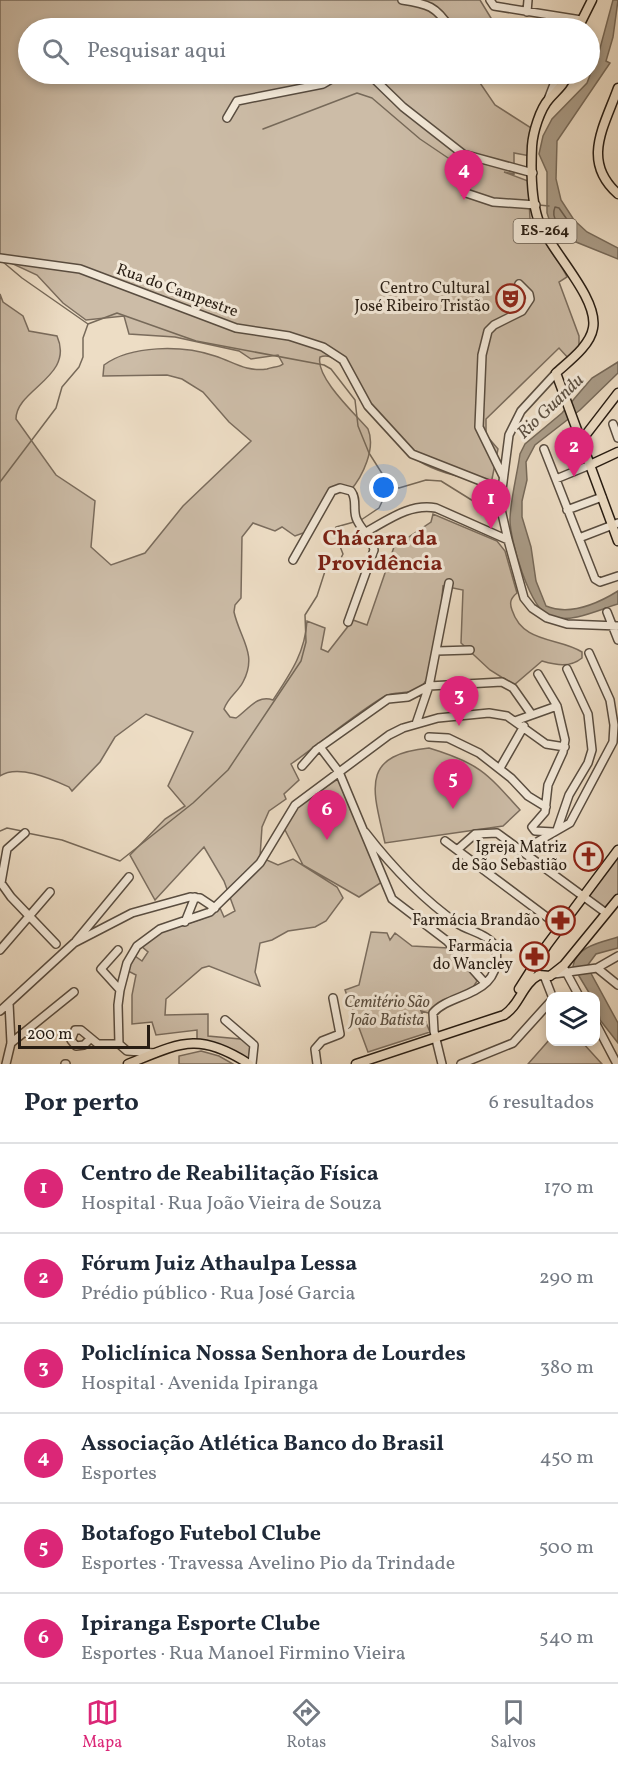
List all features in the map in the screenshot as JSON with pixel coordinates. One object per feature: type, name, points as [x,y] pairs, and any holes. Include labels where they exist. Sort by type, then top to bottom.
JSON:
[{"type":"main road","points":[[582,18],[592,0]]},
{"type":"main road","name":"ES-264","points":[[556,373],[590,338],[594,324],[580,289],[538,220],[536,205],[532,140],[548,100],[564,84]]},
{"type":"main road","points":[[618,88],[602,134],[597,157],[602,177],[618,194]]},
{"type":"main road","points":[[556,373],[602,497],[615,524],[618,541]]},
{"type":"main road","points":[[581,441],[618,393]]},
{"type":"main road","points":[[590,465],[618,452]]},
{"type":"main road","points":[[504,1015],[560,927],[618,850]]},
{"type":"main road","points":[[356,1064],[504,1015],[511,1010],[531,979],[554,974],[564,968],[618,899]]},
{"type":"main road","points":[[537,961],[542,976]]},
{"type":"main road","points":[[128,1064],[155,1053],[202,1042],[225,1050],[251,1064]]},
{"type":"street","points":[[402,0],[435,8],[442,18]]},
{"type":"street","points":[[527,12],[528,0]]},
{"type":"street","points":[[491,2],[553,18]]},
{"type":"street","points":[[227,118],[237,100],[323,84]]},
{"type":"street","points":[[379,84],[403,107],[464,154],[533,173]]},
{"type":"street","points":[[548,100],[554,84]]},
{"type":"street","points":[[466,193],[492,202],[536,205]]},
{"type":"street","name":"Rua do Campestre","points":[[2,258],[80,269],[236,328],[289,336],[323,347],[343,360],[368,406],[412,454],[501,489]]},
{"type":"street","points":[[503,478],[479,428],[482,355],[484,342],[494,325],[522,311],[528,304],[529,294],[519,284]]},
{"type":"street","points":[[556,373],[516,418],[509,435],[500,508],[524,598],[532,609],[567,624],[615,626]]},
{"type":"street","points":[[613,424],[618,438]]},
{"type":"street","points":[[544,449],[595,579],[600,582],[618,576]]},
{"type":"street","points":[[556,479],[590,465]]},
{"type":"street","points":[[293,560],[336,489],[347,489],[354,494],[355,518],[374,546],[374,555],[348,622]]},
{"type":"street","points":[[567,510],[602,497]]},
{"type":"street","points":[[366,532],[406,511],[426,506],[436,508],[508,540]]},
{"type":"street","points":[[579,538],[615,524]]},
{"type":"street","points":[[416,724],[429,686],[449,584]]},
{"type":"street","points":[[607,612],[615,626],[618,640]]},
{"type":"street","points":[[437,651],[471,650]]},
{"type":"street","points":[[523,850],[570,823],[613,742],[614,725],[610,700],[589,653]]},
{"type":"street","points":[[556,831],[568,795],[588,763],[592,750],[588,714],[567,669]]},
{"type":"street","points":[[538,674],[557,706],[565,732],[565,747],[548,785],[546,807],[532,828],[536,831],[556,831]]},
{"type":"street","points":[[302,765],[320,747],[388,699],[408,697],[429,686],[502,682],[513,688],[532,715]]},
{"type":"street","points":[[515,721],[557,706]]},
{"type":"street","points":[[119,1044],[120,990],[129,959],[142,941],[160,928],[205,915],[215,908],[260,863],[295,805],[396,730],[474,713],[499,714],[524,726],[543,743],[565,747]]},
{"type":"street","points":[[500,768],[524,726]]},
{"type":"street","points":[[429,737],[456,741],[500,768],[528,796],[546,807]]},
{"type":"street","points":[[320,747],[339,772],[392,899],[447,941],[485,982]]},
{"type":"street","points":[[458,850],[475,834],[490,831],[523,850],[606,913]]},
{"type":"street","points":[[365,832],[400,875],[430,904],[459,925],[494,944],[495,967],[485,982],[466,997],[435,1010],[432,1018],[442,1064]]},
{"type":"street","points":[[25,833],[7,849],[1,882],[11,897],[56,944]]},
{"type":"street","points":[[445,841],[560,927]]},
{"type":"street","points":[[0,1011],[74,943],[129,877]]},
{"type":"street","points":[[0,950],[50,892]]},
{"type":"street","points":[[74,943],[132,913],[178,899],[195,897],[215,908]]},
{"type":"street","points":[[184,922],[195,897]]},
{"type":"street","points":[[118,950],[101,969],[120,990]]},
{"type":"street","points":[[564,968],[594,968],[618,956]]},
{"type":"street","points":[[564,968],[577,992]]},
{"type":"street","points":[[594,968],[618,984]]},
{"type":"street","points":[[542,976],[550,992]]},
{"type":"street","points":[[10,1043],[74,992]]},
{"type":"street","points":[[317,1064],[315,1049],[322,1041],[340,1034],[333,998]]},
{"type":"street","points":[[6,1064],[10,1043],[9,1004]]},
{"type":"street","points":[[461,1064],[513,1043],[546,1006]]},
{"type":"street","points":[[225,1020],[254,1045],[251,1064]]},
{"type":"street","points":[[600,1030],[617,1058],[617,1064]]},
{"type":"street","points":[[89,1040],[101,1045],[119,1044],[130,1052],[155,1053]]},
{"type":"green space","points":[[0,0],[480,0],[491,18],[18,18],[18,84],[481,84],[495,105],[536,131],[530,156],[514,153],[514,174],[504,172],[528,181],[530,219],[535,232],[542,231],[546,243],[567,277],[559,282],[579,336],[579,349],[569,359],[559,348],[486,419],[486,435],[498,449],[491,484],[445,472],[412,456],[391,437],[367,408],[343,366],[328,356],[320,357],[320,365],[330,385],[368,429],[370,445],[367,462],[350,491],[335,494],[324,505],[308,535],[303,533],[295,536],[282,527],[275,531],[253,523],[242,537],[241,598],[235,605],[234,612],[249,663],[243,682],[224,709],[230,717],[236,718],[257,701],[273,700],[300,653],[307,621],[325,628],[321,649],[328,652],[353,620],[367,625],[394,547],[431,522],[433,514],[497,541],[505,551],[517,593],[512,598],[511,605],[517,621],[533,634],[582,652],[582,658],[568,664],[542,661],[514,685],[490,670],[461,643],[463,590],[443,586],[436,651],[429,676],[423,685],[415,691],[385,696],[291,764],[299,780],[284,794],[286,799],[269,811],[262,827],[260,857],[278,865],[293,859],[337,887],[343,898],[326,921],[315,927],[288,931],[272,940],[260,943],[255,972],[260,986],[209,966],[202,968],[166,999],[165,1015],[208,1014],[208,1036],[251,1040],[252,1064],[197,1042],[197,1030],[156,1035],[152,1022],[132,1024],[132,995],[136,975],[126,970],[132,954],[142,961],[148,952],[140,945],[159,932],[202,919],[220,908],[224,917],[235,911],[224,881],[204,847],[155,900],[130,855],[165,819],[185,806],[168,786],[193,732],[146,714],[115,737],[100,762],[72,791],[69,787],[53,780],[25,772],[7,773],[0,776],[0,294],[3,302],[23,316],[29,331],[57,336],[60,350],[58,362],[52,372],[25,399],[18,409],[16,419],[56,475],[95,501],[91,547],[111,565],[145,553],[183,506],[251,441],[229,422],[203,392],[182,379],[167,375],[103,376],[104,365],[128,354],[157,349],[202,352],[240,366],[259,370],[283,364],[278,355],[251,359],[239,351],[175,337],[129,334],[124,316],[86,320],[63,303],[37,275],[0,258]]},
{"type":"green space","points":[[429,748],[471,764],[490,778],[520,810],[503,826],[385,843],[375,791],[376,778],[381,767],[391,758]]},
{"type":"green space","points":[[338,779],[382,882],[359,897],[303,865],[284,828],[295,808]]},
{"type":"green space","points":[[618,856],[618,894],[606,909],[588,895]]},
{"type":"green space","name":"Cemitério São João Batista","points":[[371,932],[387,933],[390,940],[395,933],[412,946],[449,948],[465,962],[477,981],[472,989],[432,1014],[421,1011],[430,1032],[368,1052],[345,990],[359,985]]},
{"type":"green space","points":[[546,1044],[546,1046],[586,1046],[602,1064],[528,1064]]},
{"type":"green space","points":[[201,1051],[219,1056],[233,1064],[179,1064],[179,1056]]},
{"type":"water","points":[[613,0],[618,0],[613,37],[606,61],[610,63],[600,78],[600,48]]},
{"type":"water","points":[[586,84],[596,84],[557,141],[556,179],[561,200],[574,220],[587,232],[618,248],[618,259],[571,240],[551,225],[547,213],[547,172],[539,154],[543,136],[552,119]]},
{"type":"water","points":[[618,362],[618,373],[580,410],[535,445],[526,462],[527,480],[522,501],[522,517],[531,547],[536,581],[546,606],[564,610],[574,609],[592,604],[618,591],[618,604],[576,617],[551,617],[543,612],[529,588],[513,541],[510,518],[520,454],[525,444],[562,413],[592,378]]},
{"type":"water","points":[[618,937],[618,948],[596,954],[587,966],[618,1023],[618,1043],[600,1020],[600,992],[589,992],[573,966],[575,959],[584,949]]},
{"type":"waterway","points":[[263,129],[357,93],[372,98],[420,139],[457,164]]},
{"type":"waterway","points":[[539,205],[549,206]]},
{"type":"waterway","points":[[3,262],[88,324]]},
{"type":"waterway","points":[[0,482],[56,408],[62,387],[79,367],[83,357],[83,338],[88,324],[117,313],[196,341],[324,365],[331,369],[355,400],[358,426],[369,453],[390,486],[399,488],[426,480],[441,481],[478,504],[496,508]]},
{"type":"waterway","points":[[361,520],[379,508],[389,487]]},
{"type":"waterway","points":[[27,833],[62,840],[120,861],[193,803],[228,770],[301,661],[306,642],[305,615],[317,596],[327,565],[341,558],[343,554],[334,531],[336,527],[354,522]]},
{"type":"waterway","points":[[0,831],[7,828],[22,831]]},
{"type":"place","name":"Associação Atlética Banco do Brasil","points":[[464,200]]},
{"type":"place","name":"Centro Cultural José Ribeiro Tristão","points":[[511,298]]},
{"type":"place","name":"Fórum Juiz Athaulpa Lessa","points":[[574,477]]},
{"type":"place","name":"Centro de Reabilitação Física","points":[[491,529]]},
{"type":"place","name":"Policlínica Nossa Senhora de Lourdes","points":[[459,726]]},
{"type":"place","name":"Botafogo Futebol Clube","points":[[453,809]]},
{"type":"place","name":"Ipiranga Esporte Clube","points":[[327,840]]},
{"type":"place","name":"Igreja Matriz de São Sebastião","points":[[588,857]]},
{"type":"place","name":"Farmácia Brandão","points":[[561,921]]},
{"type":"place","name":"Farmácia do Wancley","points":[[534,956]]},
{"type":"district","name":"Chácara da Providência","points":[[380,552]]},
{"type":"water label","name":"Rio Guandu","points":[[551,407]]}]
